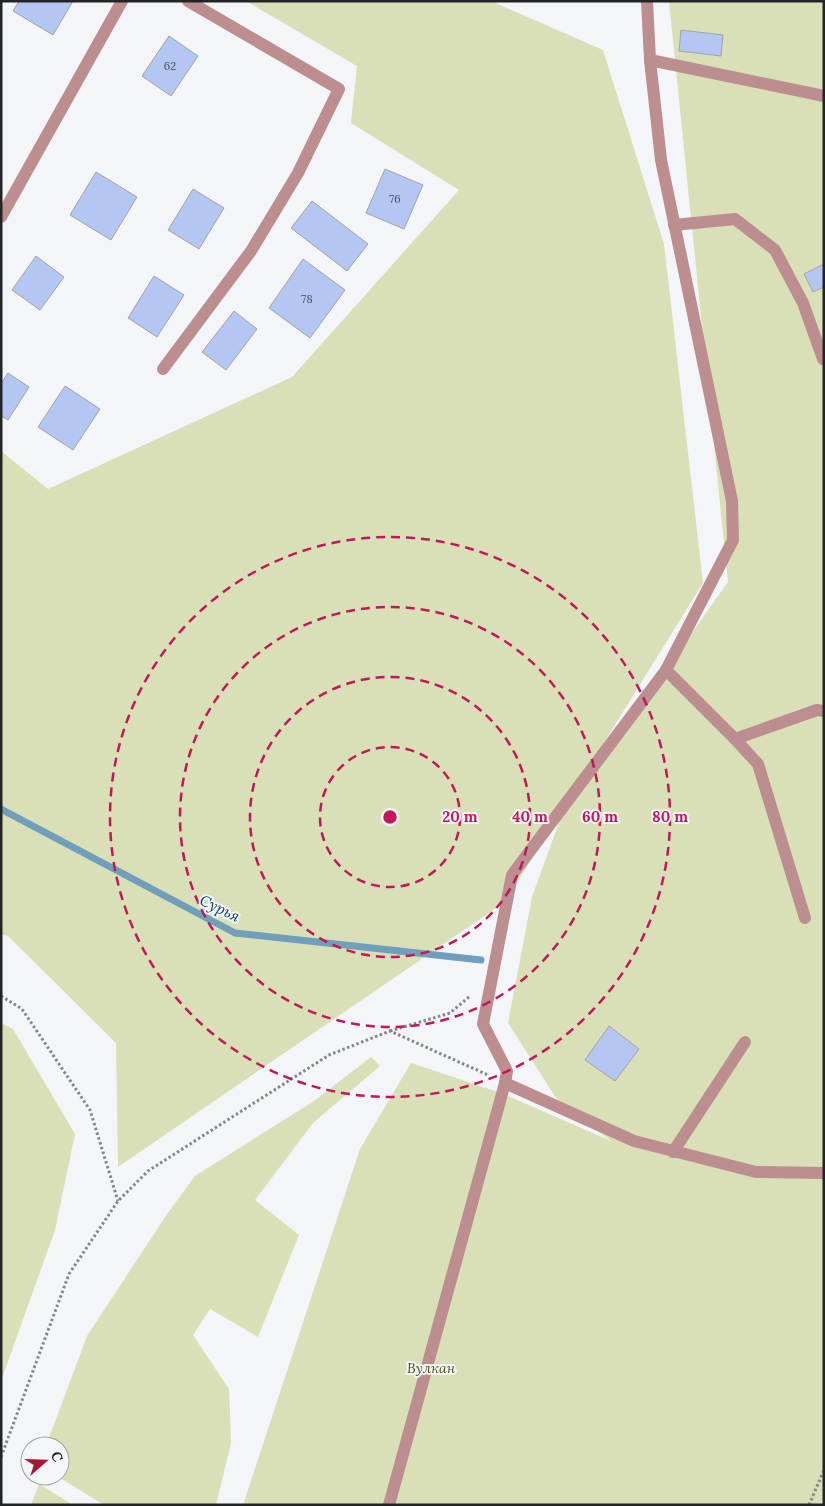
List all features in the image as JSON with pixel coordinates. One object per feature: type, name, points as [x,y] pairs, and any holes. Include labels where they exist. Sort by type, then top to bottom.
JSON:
[{"type":"street","points":[[1,217],[122,1]]},
{"type":"street","points":[[163,369],[251,251],[298,173],[339,89],[188,1]]},
{"type":"street","points":[[389,1505],[505,1083],[507,1071],[483,1024],[512,875],[666,670],[733,540],[732,500],[661,160],[650,60],[647,1]]},
{"type":"street","points":[[650,60],[824,96]]},
{"type":"street","points":[[674,225],[735,219],[775,250],[802,303],[823,359]]},
{"type":"street","points":[[666,670],[758,764],[805,918]]},
{"type":"street","points":[[735,739],[817,710],[824,711]]},
{"type":"street","points":[[673,1152],[745,1042]]},
{"type":"street","points":[[505,1083],[634,1141],[756,1172],[824,1173]]},
{"type":"path","points":[[1,1457],[69,1274],[118,1201],[148,1170],[329,1055],[390,1031],[450,1013],[492,977]]},
{"type":"path","points":[[1,996],[22,1009],[90,1110],[118,1201]]},
{"type":"path","points":[[390,1031],[505,1083]]},
{"type":"path","points":[[809,1505],[824,1470]]},
{"type":"green space","points":[[246,1],[491,1],[603,50],[664,244],[703,583],[505,902],[118,1167],[116,1043],[8,936],[1,934],[1,451],[48,489],[292,377],[459,190],[351,123],[357,66]]},
{"type":"green space","name":"Вулкан","points":[[669,1],[824,1],[824,1505],[243,1505],[360,1149],[411,1063],[501,1093],[611,1141],[556,1098],[508,1023],[532,897],[561,817],[728,582]]},
{"type":"green space","points":[[1,1023],[13,1029],[75,1134],[55,1230],[1,1381]]},
{"type":"green space","points":[[371,1057],[380,1066],[313,1123],[255,1200],[299,1235],[258,1337],[210,1309],[193,1335],[229,1389],[231,1443],[216,1505],[104,1505],[70,1484],[70,1436],[50,1436],[87,1336],[167,1214],[195,1176],[314,1101]]},
{"type":"green space","points":[[38,1486],[42,1486],[73,1505],[31,1505]]},
{"type":"building","points":[[19,1],[73,1],[53,35],[13,11]]},
{"type":"building","points":[[681,30],[723,35],[721,56],[679,51]]},
{"type":"building","points":[[169,36],[198,56],[171,96],[142,76]]},
{"type":"building","points":[[385,169],[423,185],[404,229],[366,213]]},
{"type":"building","points":[[96,172],[137,197],[111,240],[70,215]]},
{"type":"building","points":[[193,189],[224,208],[199,249],[168,230]]},
{"type":"building","points":[[312,201],[368,244],[347,271],[291,228]]},
{"type":"building","points":[[36,256],[64,277],[40,310],[12,290]]},
{"type":"building","points":[[303,259],[345,290],[310,338],[269,308]]},
{"type":"building","points":[[824,264],[824,287],[813,292],[804,274]]},
{"type":"building","points":[[154,276],[184,295],[157,337],[128,318]]},
{"type":"building","points":[[234,311],[257,329],[226,370],[202,352]]},
{"type":"building","points":[[8,373],[29,387],[8,420],[1,416],[1,384]]},
{"type":"building","points":[[65,386],[100,409],[73,450],[38,427]]},
{"type":"building","points":[[609,1026],[639,1049],[615,1081],[585,1060]]},
{"type":"waterway","name":"Сурья","points":[[1,809],[235,933],[481,960]]}]
